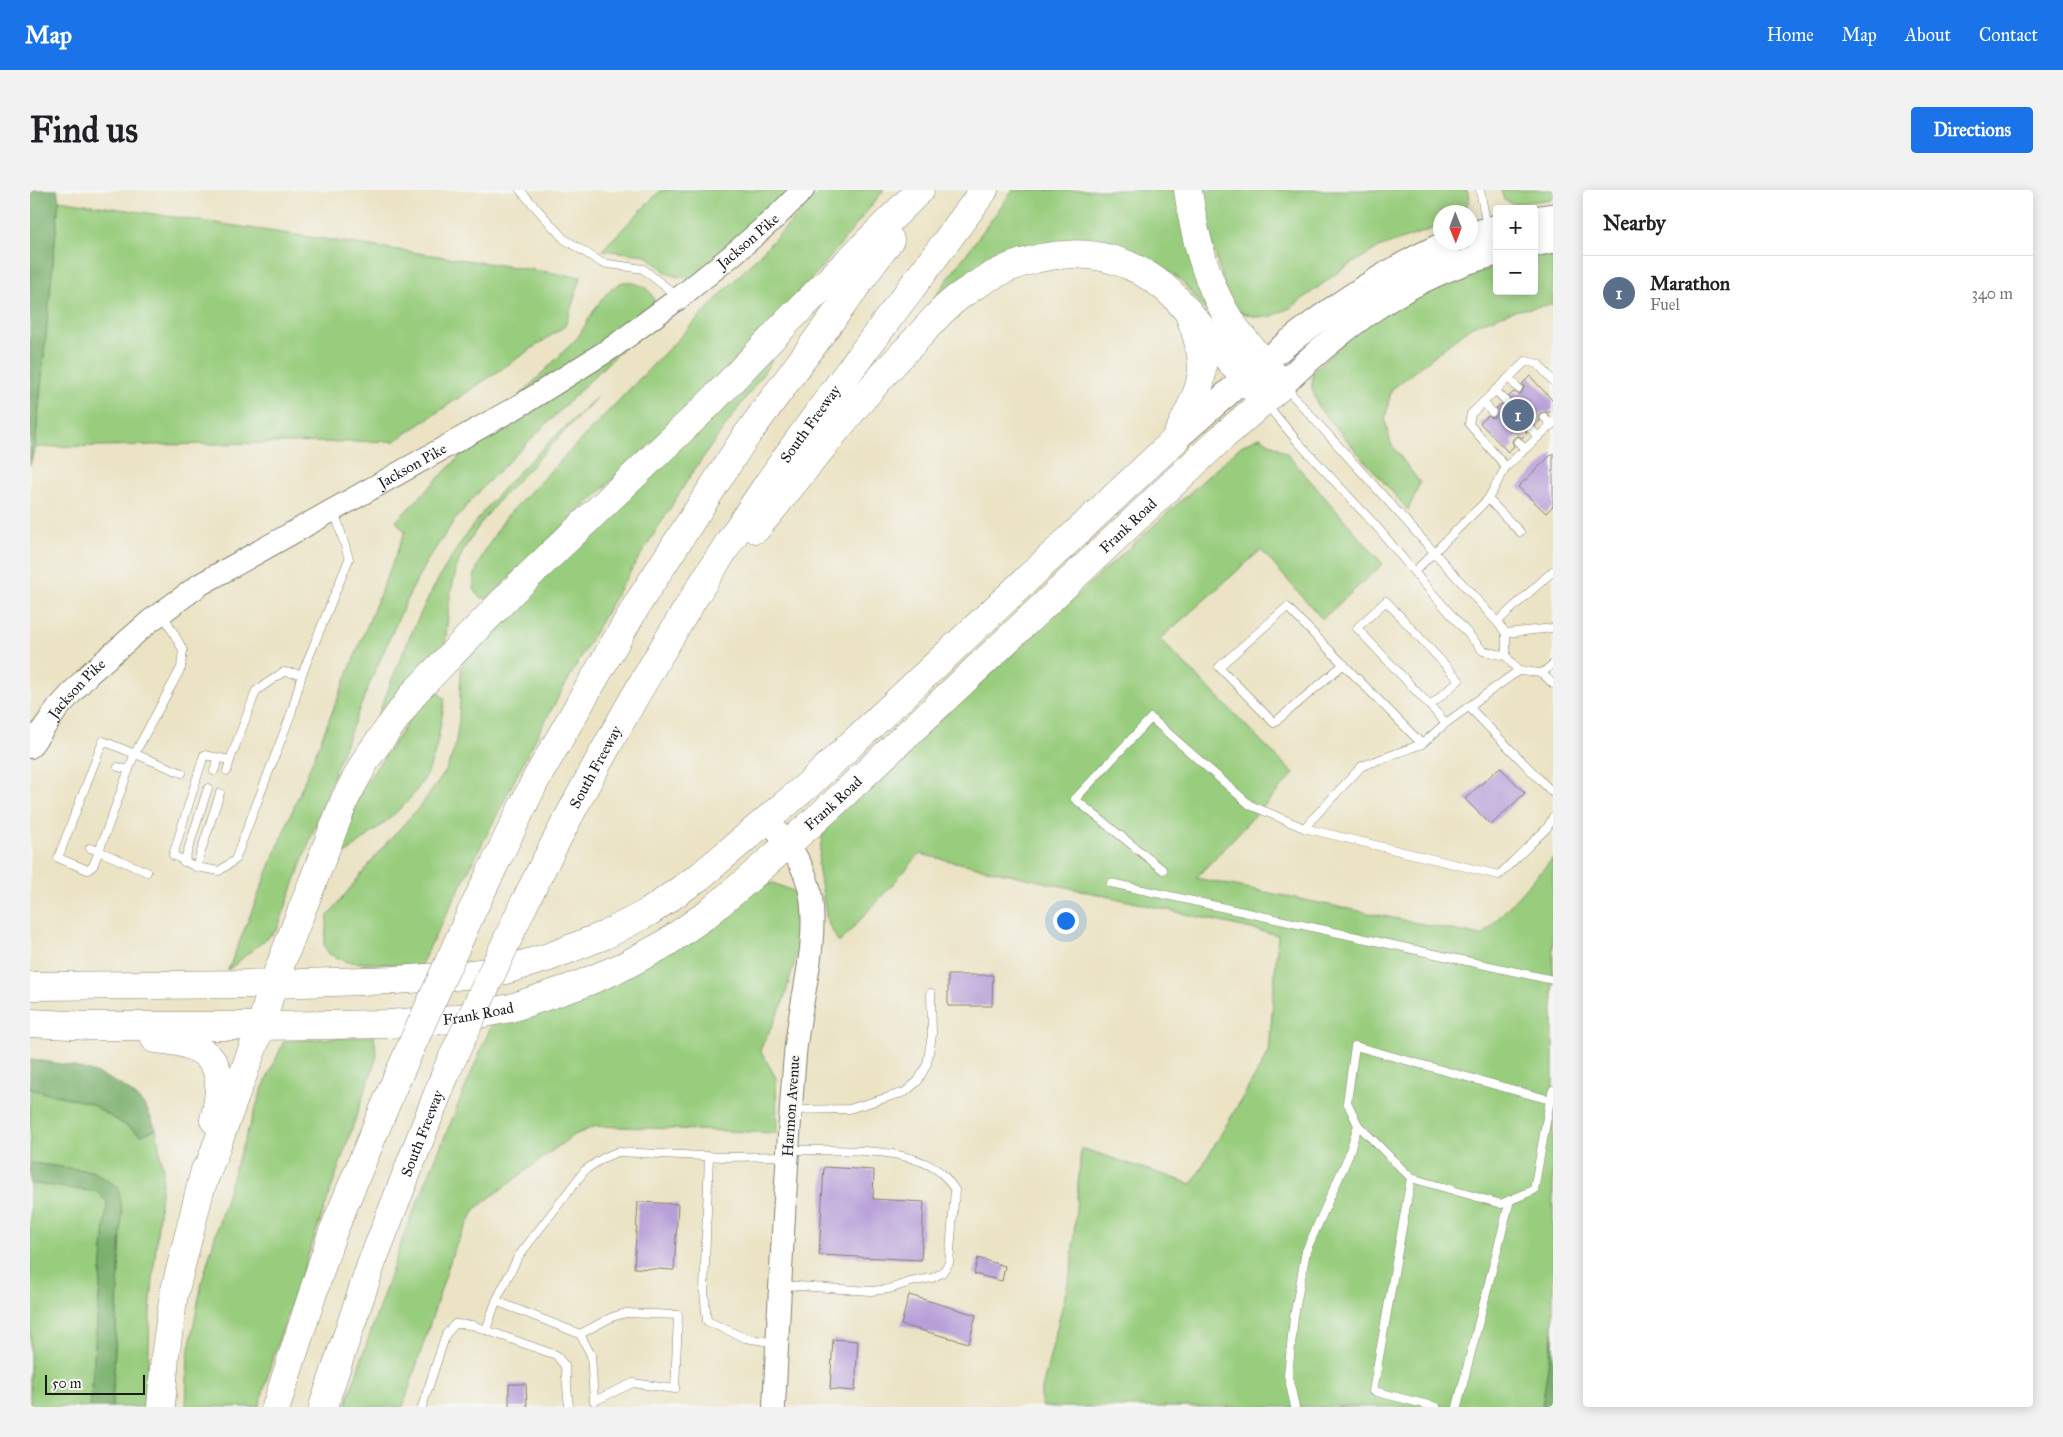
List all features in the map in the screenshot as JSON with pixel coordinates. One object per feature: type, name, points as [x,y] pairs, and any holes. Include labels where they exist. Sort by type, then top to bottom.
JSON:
[{"type":"highway","points":[[201,1188],[261,1026],[273,984],[345,799],[367,758],[415,692],[516,588],[710,403],[789,320],[920,190]]},
{"type":"highway","points":[[276,1407],[332,1234],[392,1087],[471,913],[535,781],[638,603],[744,439],[926,190]]},
{"type":"highway","name":"South Freeway","points":[[324,1407],[372,1262],[447,1070],[522,908],[569,816],[674,629],[768,484],[854,364],[954,233],[984,190]]},
{"type":"highway","points":[[1188,190],[1208,275],[1255,370]]},
{"type":"highway","points":[[674,629],[888,368],[960,296],[987,278],[1032,258],[1049,255],[1093,255],[1119,262],[1144,272],[1167,288],[1188,312],[1255,370],[1273,393]]},
{"type":"highway","points":[[1175,440],[1201,384],[1203,369],[1199,343],[1188,312]]},
{"type":"highway","name":"Frank Road","points":[[30,1025],[261,1026],[389,1024],[453,1019],[510,1008],[579,985],[622,967],[677,935],[706,915],[789,843],[1218,441],[1273,393]]},
{"type":"highway","name":"Frank Road","points":[[30,986],[273,984],[455,976],[506,970],[550,957],[605,935],[649,912],[699,877],[809,784],[1175,440]]},
{"type":"highway","points":[[30,1025],[64,1035],[173,1040],[198,1047],[213,1062],[219,1080],[219,1096],[201,1188],[174,1294],[165,1356],[161,1407]]},
{"type":"main road","name":"Jackson Pike","points":[[30,747],[58,708],[89,674],[162,613],[201,584],[524,403],[613,347],[679,298],[731,256],[777,216],[803,190]]},
{"type":"main road","points":[[1538,218],[1553,216]]},
{"type":"main road","name":"Frank Road","points":[[1273,393],[1327,343],[1384,301],[1489,240]]},
{"type":"main road","points":[[1538,243],[1553,240]]},
{"type":"main road","name":"Frank Road","points":[[1175,440],[1255,370],[1332,308],[1377,279],[1433,250]]},
{"type":"main road","name":"Harmon Avenue","points":[[767,820],[789,843],[806,878],[813,927],[795,1050],[790,1110],[774,1407]]},
{"type":"lane","points":[[520,190],[564,239],[602,262],[643,269],[679,298]]},
{"type":"lane","points":[[1480,190],[1489,240]]},
{"type":"lane","points":[[1506,467],[1469,424],[1471,414],[1526,361],[1538,364],[1553,381]]},
{"type":"lane","points":[[1509,378],[1518,388]]},
{"type":"lane","points":[[1495,390],[1505,400]]},
{"type":"lane","points":[[1273,393],[1434,552],[1497,622],[1506,633],[1506,656],[1518,671]]},
{"type":"lane","points":[[1273,393],[1298,442],[1378,528],[1483,651],[1506,656]]},
{"type":"lane","points":[[1483,402],[1492,412]]},
{"type":"lane","points":[[1414,572],[1488,499],[1506,467],[1552,424],[1544,417]]},
{"type":"lane","points":[[1532,429],[1538,437]]},
{"type":"lane","points":[[1518,442],[1525,449]]},
{"type":"lane","points":[[1488,499],[1520,532]]},
{"type":"lane","points":[[230,760],[204,755],[174,856],[196,867],[219,870],[235,860],[291,714],[302,674],[349,559],[334,508]]},
{"type":"lane","points":[[1497,622],[1553,571]]},
{"type":"lane","points":[[1430,706],[1459,680],[1386,601],[1357,628],[1430,706],[1446,723]]},
{"type":"lane","points":[[1344,664],[1274,723],[1219,667],[1287,607],[1344,664],[1422,744]]},
{"type":"lane","points":[[162,613],[183,650],[181,668],[135,753],[122,787],[112,801],[101,832],[99,852],[93,866],[88,870],[58,858],[71,823],[81,808],[83,791],[103,741],[135,753],[182,773]]},
{"type":"lane","points":[[1506,633],[1553,628]]},
{"type":"lane","points":[[1542,673],[1553,664]]},
{"type":"lane","points":[[1304,828],[1362,766],[1422,744],[1446,723],[1518,671],[1542,673],[1553,684]]},
{"type":"lane","points":[[227,771],[256,691],[283,672],[302,674]]},
{"type":"lane","points":[[1469,707],[1553,793]]},
{"type":"lane","points":[[1163,870],[1075,799],[1150,718],[1250,805],[1304,828],[1499,875],[1547,828],[1553,817]]},
{"type":"lane","points":[[214,771],[218,758]]},
{"type":"lane","points":[[95,760],[104,762]]},
{"type":"lane","points":[[118,767],[129,770]]},
{"type":"lane","points":[[89,776],[98,779]]},
{"type":"lane","points":[[114,785],[122,787]]},
{"type":"lane","points":[[184,862],[208,788]]},
{"type":"lane","points":[[83,791],[93,794]]},
{"type":"lane","points":[[196,867],[220,793]]},
{"type":"lane","points":[[71,823],[80,826]]},
{"type":"lane","points":[[65,838],[74,842]]},
{"type":"lane","points":[[90,848],[147,872]]},
{"type":"lane","points":[[1111,883],[1553,980]]},
{"type":"lane","points":[[790,1110],[849,1109],[905,1092],[918,1081],[927,1064],[932,1035],[931,993]]},
{"type":"lane","points":[[1552,1100],[1356,1046],[1346,1102],[1358,1125],[1412,1178],[1501,1204],[1534,1190],[1552,1100],[1553,1090]]},
{"type":"lane","points":[[1295,1407],[1288,1376],[1294,1317],[1306,1251],[1348,1157],[1358,1125]]},
{"type":"lane","points":[[486,1330],[496,1301],[524,1249],[585,1170],[603,1158],[617,1152],[709,1156],[885,1152],[923,1162],[940,1172],[956,1190],[950,1262],[942,1273],[932,1278],[910,1282],[889,1289],[871,1291],[781,1285]]},
{"type":"lane","points":[[709,1156],[704,1292],[707,1321],[745,1338],[778,1343]]},
{"type":"lane","points":[[1412,1178],[1373,1391],[1399,1403],[1436,1407]]},
{"type":"lane","points":[[1457,1407],[1510,1200]]},
{"type":"lane","points":[[496,1301],[580,1334],[591,1355],[594,1402],[633,1383],[674,1389],[678,1315],[626,1313],[612,1317],[580,1334]]},
{"type":"lane","points":[[422,1407],[446,1334],[455,1324],[472,1325],[556,1355],[566,1366],[569,1407]]},
{"type":"green space","points":[[30,190],[57,190],[59,200],[35,447],[30,465]]},
{"type":"green space","points":[[661,190],[790,190],[697,277],[684,278],[668,274],[646,255],[602,250]]},
{"type":"green space","points":[[822,190],[884,190],[824,265],[702,395],[487,599],[479,597],[474,588],[476,570],[485,551],[506,517]]},
{"type":"green space","points":[[1013,190],[1176,190],[1216,318],[1214,321],[1182,281],[1158,264],[1111,246],[1079,242],[923,313]]},
{"type":"green space","points":[[1197,190],[1467,190],[1470,197],[1467,205],[1433,205],[1433,228],[1378,248],[1341,270],[1292,307],[1270,317],[1257,317],[1239,312],[1228,299]]},
{"type":"green space","points":[[1501,190],[1553,190],[1553,199],[1513,204],[1504,200]]},
{"type":"green space","points":[[59,200],[581,278],[565,326],[395,441],[35,447]]},
{"type":"green space","points":[[1553,254],[1553,304],[1513,311],[1472,326],[1391,390],[1385,420],[1391,444],[1420,483],[1408,510],[1318,407],[1312,388],[1313,371],[1361,327],[1424,292],[1493,267],[1493,295],[1538,295],[1538,255]]},
{"type":"green space","points":[[623,282],[638,284],[649,291],[654,302],[654,317],[485,485],[456,518],[425,564],[371,680],[341,755],[277,930],[228,970],[405,532],[396,521],[578,337],[603,299],[615,286]]},
{"type":"green space","points":[[769,357],[772,361],[694,470],[617,593],[540,730],[420,966],[347,962],[329,954],[324,945],[328,916],[383,847],[422,804],[446,771],[455,747],[459,721],[461,667],[466,652]]},
{"type":"green space","points":[[600,394],[499,500],[480,524],[464,549],[458,563],[450,595],[445,645],[374,726],[422,610],[446,565],[460,544],[508,484]]},
{"type":"green space","points":[[1260,437],[1286,453],[1383,564],[1322,619],[1261,550],[1160,639],[1294,774],[1196,878],[1482,936],[1553,858],[1553,1332],[1542,1407],[1043,1407],[1040,1397],[1071,1271],[1081,1148],[1192,1184],[1269,1052],[1278,935],[920,854],[839,943],[827,921],[818,865],[822,837],[838,813],[1241,446]]},
{"type":"green space","points":[[439,693],[445,699],[441,725],[433,759],[424,779],[395,814],[348,852],[341,852],[359,793],[426,696]]},
{"type":"green space","points":[[773,883],[793,891],[801,901],[799,947],[783,1003],[760,1050],[776,1078],[777,1133],[596,1126],[572,1136],[476,1208],[454,1249],[403,1407],[345,1407],[405,1232],[496,1014],[758,887]]},
{"type":"green space","points":[[374,1036],[377,1056],[271,1363],[259,1407],[186,1407],[188,1355],[202,1282],[234,1170],[262,1090],[284,1041]]},
{"type":"green space","points":[[30,1060],[61,1064],[93,1072],[109,1079],[135,1096],[146,1108],[156,1129],[141,1135],[89,1103],[30,1089]]},
{"type":"green space","points":[[30,1089],[89,1103],[141,1135],[156,1129],[163,1170],[150,1312],[147,1407],[112,1407],[122,1211],[118,1187],[92,1171],[30,1163]]},
{"type":"green space","points":[[30,1163],[92,1171],[118,1187],[122,1211],[112,1407],[90,1407],[107,1202],[98,1192],[30,1183]]},
{"type":"green space","points":[[30,1183],[99,1192],[107,1202],[90,1407],[30,1407]]},
{"type":"green space","points":[[1553,1332],[1553,1407],[1542,1407]]},
{"type":"building","points":[[1530,376],[1553,401],[1553,409],[1548,413],[1540,413],[1538,416],[1540,421],[1535,425],[1530,423],[1527,425],[1525,430],[1527,433],[1522,438],[1519,436],[1514,438],[1512,441],[1514,446],[1508,452],[1480,423],[1488,416],[1493,418],[1496,416],[1496,408],[1501,404],[1504,406],[1509,404],[1509,396],[1514,392],[1519,394],[1522,392],[1524,387],[1522,384]]},
{"type":"building","points":[[1553,453],[1553,506],[1546,513],[1518,487]]},
{"type":"building","points":[[1500,767],[1525,793],[1491,825],[1465,799]]},
{"type":"building","points":[[948,975],[993,975],[992,1006],[948,1006]]},
{"type":"building","points":[[824,1167],[874,1170],[873,1199],[924,1202],[921,1260],[819,1255]]},
{"type":"building","points":[[638,1202],[678,1204],[674,1270],[634,1268]]},
{"type":"building","points":[[978,1258],[1005,1266],[1002,1281],[974,1274]]},
{"type":"building","points":[[909,1295],[976,1315],[969,1343],[901,1325]]},
{"type":"building","points":[[833,1339],[858,1341],[855,1391],[830,1389]]},
{"type":"building","points":[[509,1384],[526,1384],[527,1407],[509,1407]]},
{"type":"place","name":"Marathon","points":[[1518,415]]}]
